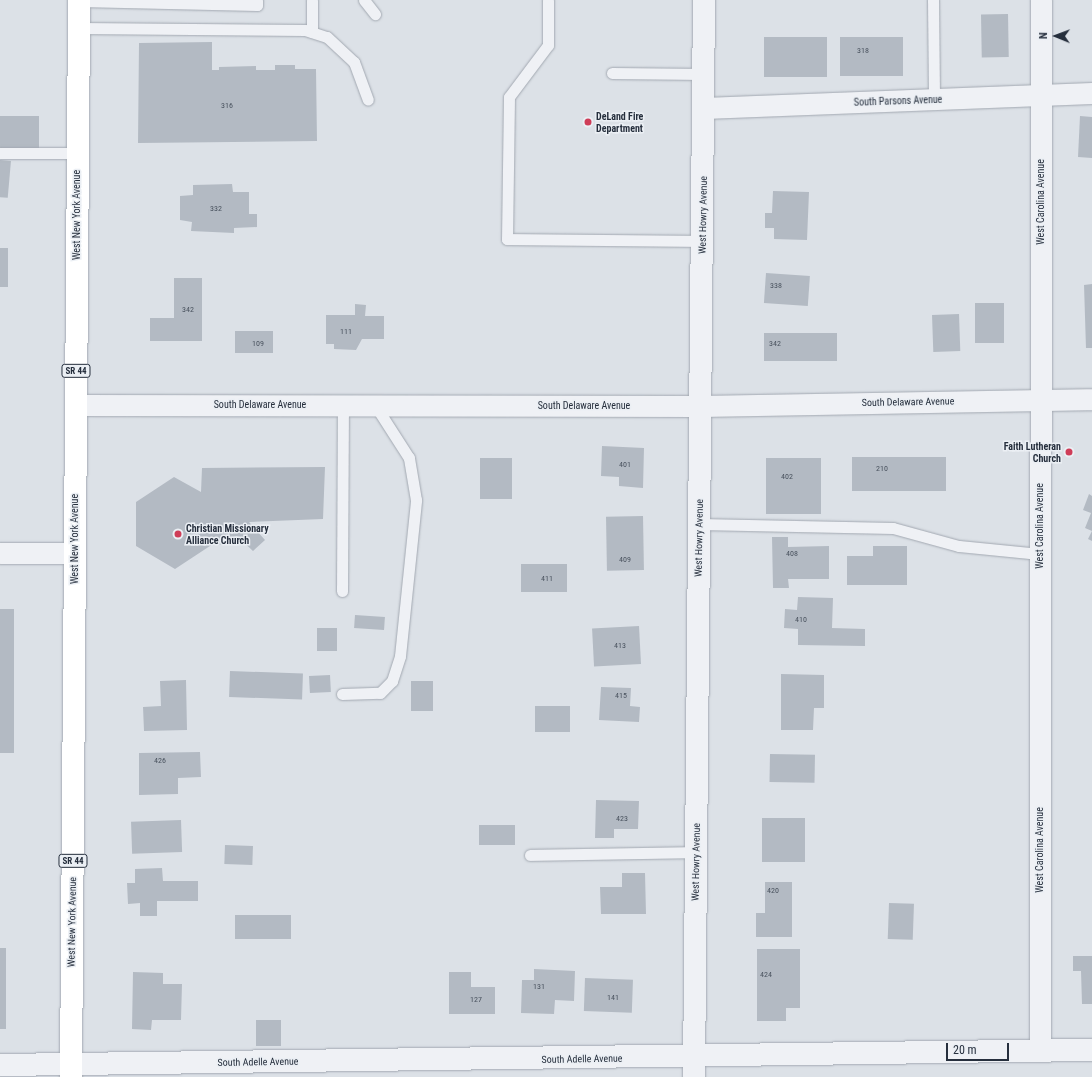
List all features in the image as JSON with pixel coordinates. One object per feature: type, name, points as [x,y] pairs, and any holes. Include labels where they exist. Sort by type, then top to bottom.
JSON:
[{"type":"main road","name":"West New York Avenue","points":[[71,1071],[79,0]]},
{"type":"street","name":"West Howry Avenue","points":[[694,1067],[704,0]]},
{"type":"street","name":"West Carolina Avenue","points":[[1040,1051],[1041,0]]},
{"type":"street","name":"South Parsons Avenue","points":[[704,108],[1092,93]]},
{"type":"street","name":"South Delaware Avenue","points":[[76,405],[700,406],[1092,399]]},
{"type":"street","points":[[0,553],[75,553]]},
{"type":"street","name":"South Adelle Avenue","points":[[0,1065],[71,1071],[694,1067],[1040,1051],[1092,1050]]},
{"type":"lane","points":[[79,0],[257,5],[257,0]]},
{"type":"lane","points":[[312,0],[312,32]]},
{"type":"lane","points":[[364,0],[375,14]]},
{"type":"lane","points":[[548,0],[548,45],[509,97],[507,239],[702,241]]},
{"type":"lane","points":[[933,0],[934,99]]},
{"type":"lane","points":[[79,28],[312,32],[340,47],[354,62],[368,100]]},
{"type":"lane","points":[[612,73],[704,74]]},
{"type":"lane","points":[[0,154],[78,153]]},
{"type":"lane","points":[[342,591],[343,405]]},
{"type":"lane","points":[[342,694],[380,693],[392,681],[400,656],[416,500],[410,458],[375,405]]},
{"type":"lane","points":[[700,524],[892,528],[959,546],[1040,554]]},
{"type":"lane","points":[[530,855],[696,852]]},
{"type":"building","points":[[981,14],[1008,14],[1009,57],[982,57]]},
{"type":"building","points":[[764,37],[827,37],[827,77],[764,77]]},
{"type":"building","points":[[840,37],[903,37],[903,76],[840,76]]},
{"type":"building","points":[[212,42],[212,70],[219,70],[219,67],[256,66],[256,70],[275,70],[275,65],[295,65],[295,69],[316,69],[317,141],[138,143],[139,43]]},
{"type":"building","points":[[0,116],[39,116],[39,148],[0,148]]},
{"type":"building","points":[[1080,116],[1092,117],[1092,158],[1078,157]]},
{"type":"building","points":[[0,160],[11,161],[8,198],[0,197]]},
{"type":"building","points":[[232,184],[233,192],[249,192],[249,214],[257,214],[257,227],[234,228],[234,233],[191,231],[192,222],[180,220],[180,196],[193,195],[193,185]]},
{"type":"building","points":[[773,191],[809,192],[807,240],[774,239],[774,228],[765,228],[765,213],[772,213]]},
{"type":"building","points":[[0,248],[8,248],[8,287],[0,287]]},
{"type":"building","points":[[766,273],[810,276],[808,306],[764,303]]},
{"type":"building","points":[[174,278],[202,278],[202,341],[150,341],[150,318],[174,318]]},
{"type":"building","points":[[1092,284],[1092,348],[1086,348],[1084,285]]},
{"type":"building","points":[[975,303],[1004,303],[1004,343],[975,343]]},
{"type":"building","points":[[355,304],[366,305],[365,316],[384,316],[384,339],[362,339],[356,350],[334,349],[334,344],[326,344],[326,315],[355,315]]},
{"type":"building","points":[[959,314],[960,351],[933,352],[932,315]]},
{"type":"building","points":[[235,331],[273,331],[273,353],[235,353]]},
{"type":"building","points":[[764,333],[837,333],[837,361],[764,361]]},
{"type":"building","points":[[602,446],[644,448],[643,488],[619,486],[619,477],[601,476]]},
{"type":"building","points":[[852,457],[946,457],[946,491],[852,491]]},
{"type":"building","points":[[480,458],[512,458],[512,499],[480,499]]},
{"type":"building","points":[[766,458],[821,458],[821,514],[766,514]]},
{"type":"building","points":[[325,467],[323,519],[249,522],[265,540],[253,551],[238,537],[231,537],[230,545],[213,544],[175,569],[136,546],[136,502],[174,477],[201,492],[202,468]]},
{"type":"building","points":[[1089,494],[1092,496],[1092,531],[1085,528],[1091,513],[1083,510]]},
{"type":"building","points":[[643,516],[644,570],[607,571],[606,517]]},
{"type":"building","points":[[1092,531],[1092,541],[1088,539]]},
{"type":"building","points":[[772,537],[788,537],[788,547],[829,546],[829,579],[788,579],[789,588],[773,588]]},
{"type":"building","points":[[873,546],[907,546],[907,585],[847,585],[847,556],[873,556]]},
{"type":"building","points":[[521,564],[567,564],[567,592],[521,592]]},
{"type":"building","points":[[798,597],[833,598],[832,628],[865,629],[865,646],[798,645],[798,629],[784,628],[785,609],[797,610]]},
{"type":"building","points":[[0,609],[14,609],[14,753],[0,753]]},
{"type":"building","points":[[355,615],[385,617],[384,630],[354,628]]},
{"type":"building","points":[[639,626],[641,664],[594,666],[592,628]]},
{"type":"building","points":[[317,628],[337,628],[337,651],[317,651]]},
{"type":"building","points":[[230,671],[303,674],[302,700],[229,697]]},
{"type":"building","points":[[781,674],[824,675],[824,708],[814,708],[813,730],[781,730]]},
{"type":"building","points":[[330,675],[331,692],[310,693],[309,676]]},
{"type":"building","points":[[186,680],[187,730],[144,731],[143,707],[161,706],[160,681]]},
{"type":"building","points":[[411,681],[433,681],[433,711],[411,711]]},
{"type":"building","points":[[601,687],[631,688],[630,706],[640,707],[639,722],[599,720]]},
{"type":"building","points":[[535,706],[570,706],[570,732],[535,732]]},
{"type":"building","points":[[200,752],[201,777],[178,778],[178,794],[139,795],[139,753]]},
{"type":"building","points":[[770,754],[815,755],[815,783],[770,782]]},
{"type":"building","points":[[596,800],[639,801],[638,829],[614,829],[614,838],[595,838]]},
{"type":"building","points":[[762,818],[805,818],[805,862],[762,862]]},
{"type":"building","points":[[181,820],[182,852],[132,854],[131,822]]},
{"type":"building","points":[[479,825],[515,825],[515,845],[479,845]]},
{"type":"building","points":[[225,845],[253,846],[252,865],[224,864]]},
{"type":"building","points":[[162,868],[163,881],[198,881],[198,901],[157,901],[157,916],[140,916],[140,903],[128,904],[127,883],[135,883],[135,869]]},
{"type":"building","points":[[622,873],[645,873],[646,914],[601,914],[600,887],[622,887]]},
{"type":"building","points":[[765,882],[792,882],[792,937],[756,937],[756,913],[765,913]]},
{"type":"building","points":[[889,903],[914,904],[913,940],[888,939]]},
{"type":"building","points":[[235,915],[291,915],[291,939],[235,939]]},
{"type":"building","points":[[0,948],[6,948],[6,1029],[0,1029]]},
{"type":"building","points":[[757,949],[800,949],[800,1008],[786,1008],[786,1021],[757,1021]]},
{"type":"building","points":[[1073,956],[1092,956],[1092,1004],[1082,1004],[1081,971],[1073,971]]},
{"type":"building","points":[[534,969],[575,971],[574,1001],[555,1000],[554,1014],[521,1013],[522,980],[534,980]]},
{"type":"building","points":[[133,972],[163,973],[163,984],[182,984],[181,1020],[152,1020],[151,1030],[132,1029]]},
{"type":"building","points":[[449,972],[471,972],[471,987],[495,987],[495,1014],[449,1014]]},
{"type":"building","points":[[585,978],[633,980],[632,1013],[584,1011]]},
{"type":"building","points":[[256,1020],[281,1020],[281,1046],[256,1046]]},
{"type":"place","name":"DeLand Fire Department","points":[[588,122]]},
{"type":"place","name":"Faith Lutheran Church","points":[[1069,452]]},
{"type":"place","name":"Christian Missionary Alliance Church","points":[[178,534]]}]
